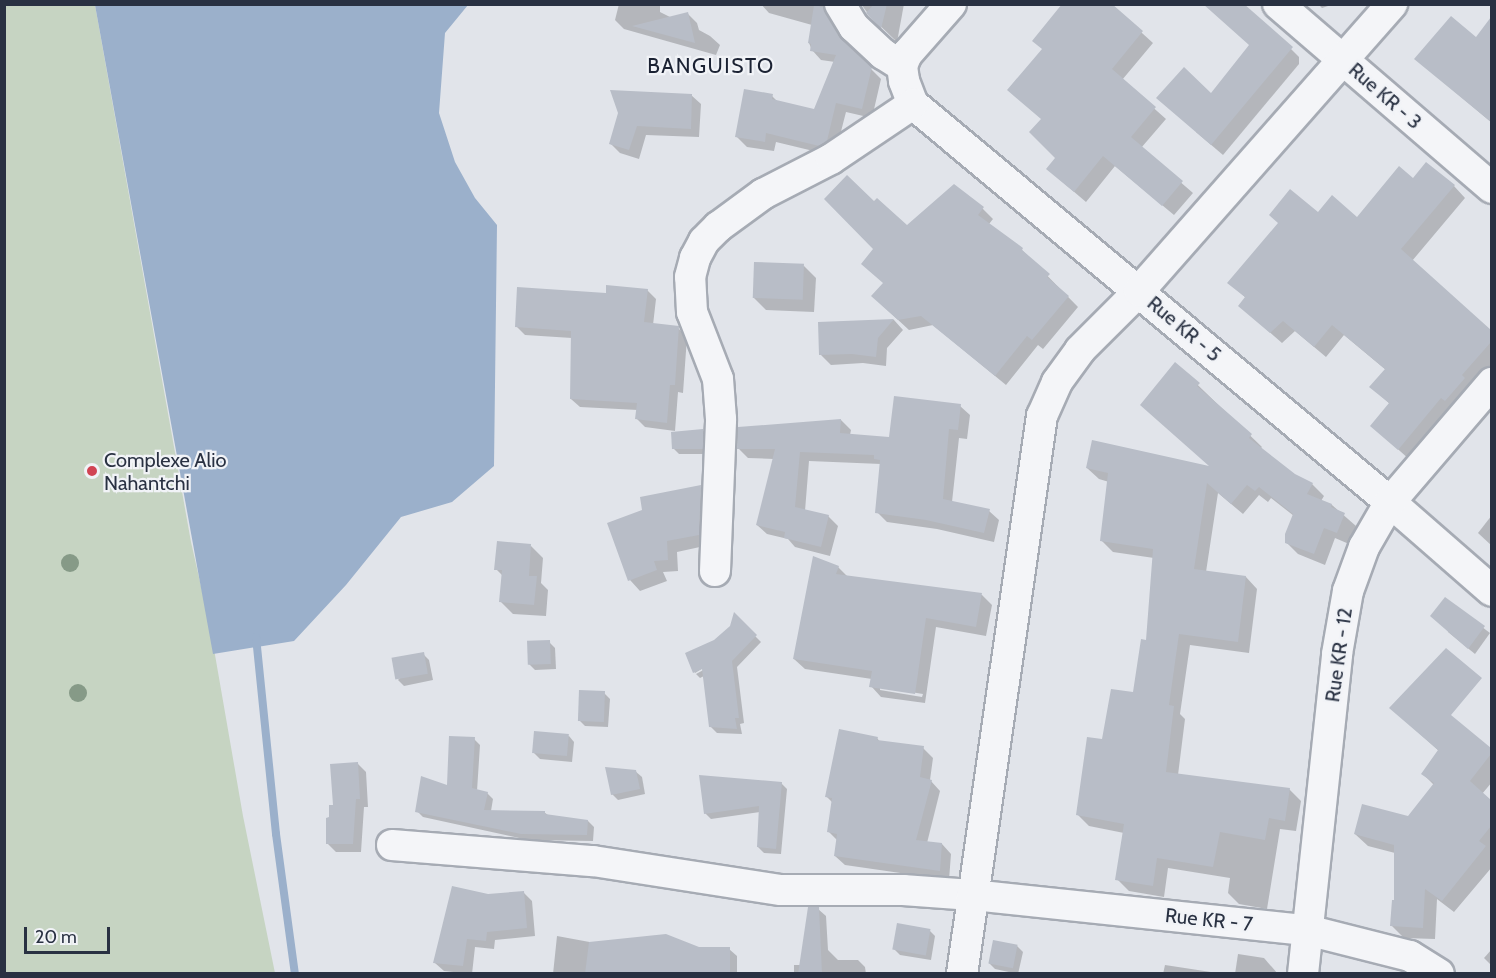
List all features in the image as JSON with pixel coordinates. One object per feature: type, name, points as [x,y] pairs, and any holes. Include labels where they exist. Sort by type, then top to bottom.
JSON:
[{"type":"street","points":[[840,4],[855,27],[883,54],[905,60]]},
{"type":"street","points":[[715,571],[721,419],[718,379],[692,312],[690,277],[695,258],[704,241],[718,227],[763,195],[831,159],[913,104],[904,81],[905,60],[951,4]]},
{"type":"street","name":"Rue KR - 3","points":[[1278,4],[1491,188]]},
{"type":"street","points":[[962,974],[1042,416],[1057,382],[1080,350],[1138,291],[1345,61],[1392,4]]},
{"type":"street","name":"Rue KR - 5","points":[[913,104],[1390,502],[1491,591]]},
{"type":"street","name":"Rue KR - 12","points":[[1302,974],[1337,654],[1348,591],[1364,547],[1390,502],[1491,383]]},
{"type":"street","name":"Rue KR - 7","points":[[392,845],[593,861],[781,890],[903,890],[972,895],[1307,930],[1410,956],[1439,974]]},
{"type":"green space","name":"Complexe Alio Nahantchi","points":[[5,5],[95,5],[191,542],[210,626],[243,816],[275,973],[5,973]]},
{"type":"water","points":[[95,5],[468,5],[445,33],[439,113],[455,162],[475,198],[497,225],[494,466],[452,502],[401,517],[346,585],[294,641],[213,654]]},
{"type":"building","points":[[874,4],[887,4],[881,29],[866,13]]},
{"type":"building","points":[[1062,4],[1112,4],[1143,31],[1112,69],[1156,107],[1131,137],[1183,181],[1162,206],[1103,156],[1074,192],[1046,169],[1055,158],[1029,132],[1041,119],[1007,90],[1042,49],[1032,41]]},
{"type":"building","points":[[1203,4],[1244,4],[1293,47],[1211,145],[1156,98],[1184,67],[1211,93],[1249,45]]},
{"type":"building","points":[[814,5],[823,7],[839,36],[872,67],[862,109],[836,103],[827,141],[819,146],[766,133],[765,142],[735,137],[744,89],[773,94],[772,99],[814,109],[836,55],[810,51],[811,44],[808,43]]},
{"type":"building","points":[[688,12],[695,43],[632,26]]},
{"type":"building","points":[[1451,16],[1476,37],[1491,17],[1491,122],[1414,59]]},
{"type":"building","points":[[610,90],[692,94],[691,129],[637,126],[629,150],[609,144],[618,113]]},
{"type":"building","points":[[1426,162],[1455,185],[1401,249],[1491,330],[1491,342],[1462,375],[1465,378],[1445,401],[1441,398],[1398,450],[1370,426],[1389,403],[1369,387],[1385,369],[1332,325],[1314,347],[1283,321],[1270,333],[1238,306],[1245,297],[1227,283],[1278,223],[1269,215],[1290,189],[1318,212],[1332,195],[1357,217],[1399,166],[1413,178]]},
{"type":"building","points":[[847,175],[874,201],[877,198],[907,225],[954,184],[984,207],[978,215],[1023,248],[1022,250],[1050,274],[1047,277],[1069,296],[1032,340],[1027,336],[995,376],[921,316],[898,320],[871,296],[883,283],[861,264],[873,249],[824,199]]},
{"type":"building","points":[[754,262],[804,264],[803,300],[753,298]]},
{"type":"building","points":[[606,285],[648,289],[644,322],[679,326],[675,385],[670,385],[667,423],[635,419],[637,403],[570,399],[571,331],[515,327],[517,287],[606,293]]},
{"type":"building","points":[[894,319],[878,338],[876,357],[852,354],[819,355],[818,322]]},
{"type":"building","points":[[1175,362],[1200,383],[1197,386],[1252,434],[1249,438],[1295,474],[1313,483],[1307,494],[1332,504],[1331,507],[1345,513],[1337,533],[1324,528],[1314,554],[1285,543],[1285,534],[1293,514],[1259,487],[1255,491],[1247,485],[1231,504],[1207,483],[1194,569],[1246,576],[1238,642],[1179,634],[1169,705],[1174,706],[1166,772],[1290,788],[1285,821],[1269,818],[1265,840],[1220,832],[1213,867],[1157,858],[1153,886],[1115,880],[1124,824],[1076,815],[1087,737],[1102,739],[1111,689],[1133,692],[1141,639],[1146,640],[1153,549],[1100,541],[1108,473],[1086,468],[1092,440],[1209,466],[1140,405]]},
{"type":"building","points":[[894,396],[961,404],[958,430],[949,429],[943,499],[990,509],[984,533],[926,520],[875,513],[880,460],[874,459],[874,455],[800,452],[795,507],[829,515],[821,547],[784,538],[785,532],[756,525],[775,449],[737,449],[738,427],[841,419],[840,433],[889,437]]},
{"type":"building","points":[[703,429],[703,449],[672,449],[671,432]]},
{"type":"building","points":[[701,485],[699,535],[667,541],[668,560],[654,561],[657,570],[628,581],[607,523],[642,510],[640,497]]},
{"type":"building","points":[[497,541],[531,544],[529,576],[537,576],[534,605],[499,602],[502,570],[494,570]]},
{"type":"building","points":[[813,556],[839,566],[836,574],[982,593],[976,627],[926,618],[915,694],[869,687],[872,671],[793,659]]},
{"type":"building","points":[[1445,597],[1485,626],[1468,649],[1430,616]]},
{"type":"building","points":[[734,612],[757,635],[732,661],[739,718],[735,718],[737,729],[709,727],[702,669],[693,673],[685,653],[714,640],[730,626]]},
{"type":"building","points":[[550,640],[551,664],[528,665],[527,641]]},
{"type":"building","points":[[1446,648],[1482,678],[1451,715],[1491,748],[1491,754],[1470,781],[1491,800],[1491,826],[1479,841],[1486,846],[1442,901],[1425,889],[1423,928],[1390,926],[1392,900],[1394,900],[1394,845],[1354,834],[1362,804],[1408,816],[1434,783],[1421,774],[1438,750],[1389,708]]},
{"type":"building","points":[[424,652],[428,674],[395,679],[392,658]]},
{"type":"building","points":[[579,690],[605,691],[604,722],[578,721]]},
{"type":"building","points":[[839,729],[878,737],[877,740],[924,746],[920,777],[932,780],[916,840],[942,843],[940,871],[834,856],[837,834],[827,832],[832,798],[825,797]]},
{"type":"building","points":[[534,731],[569,734],[567,756],[532,753]]},
{"type":"building","points":[[449,736],[475,737],[472,788],[488,792],[484,810],[545,811],[545,814],[588,820],[587,835],[521,834],[415,812],[421,776],[447,785]]},
{"type":"building","points":[[358,762],[360,799],[356,799],[353,844],[326,844],[326,818],[329,817],[329,805],[333,805],[330,764]]},
{"type":"building","points":[[605,767],[636,770],[640,789],[611,795]]},
{"type":"building","points":[[699,775],[782,782],[776,849],[757,847],[759,806],[704,814]]},
{"type":"building","points":[[452,886],[488,894],[524,891],[527,928],[487,932],[486,941],[467,939],[463,966],[433,963]]},
{"type":"building","points":[[808,907],[819,907],[822,974],[798,974]]},
{"type":"building","points":[[897,923],[930,929],[926,955],[892,950]]},
{"type":"building","points":[[666,934],[699,947],[730,947],[730,974],[585,974],[589,942]]},
{"type":"building","points":[[993,940],[1018,945],[1013,968],[988,964]]},
{"type":"waterway","points":[[256,637],[276,834],[295,974]]},
{"type":"place","name":"Complexe Alio Nahantchi","points":[[92,471]]},
{"type":"district","name":"BANGUISTO","points":[[711,66]]}]
